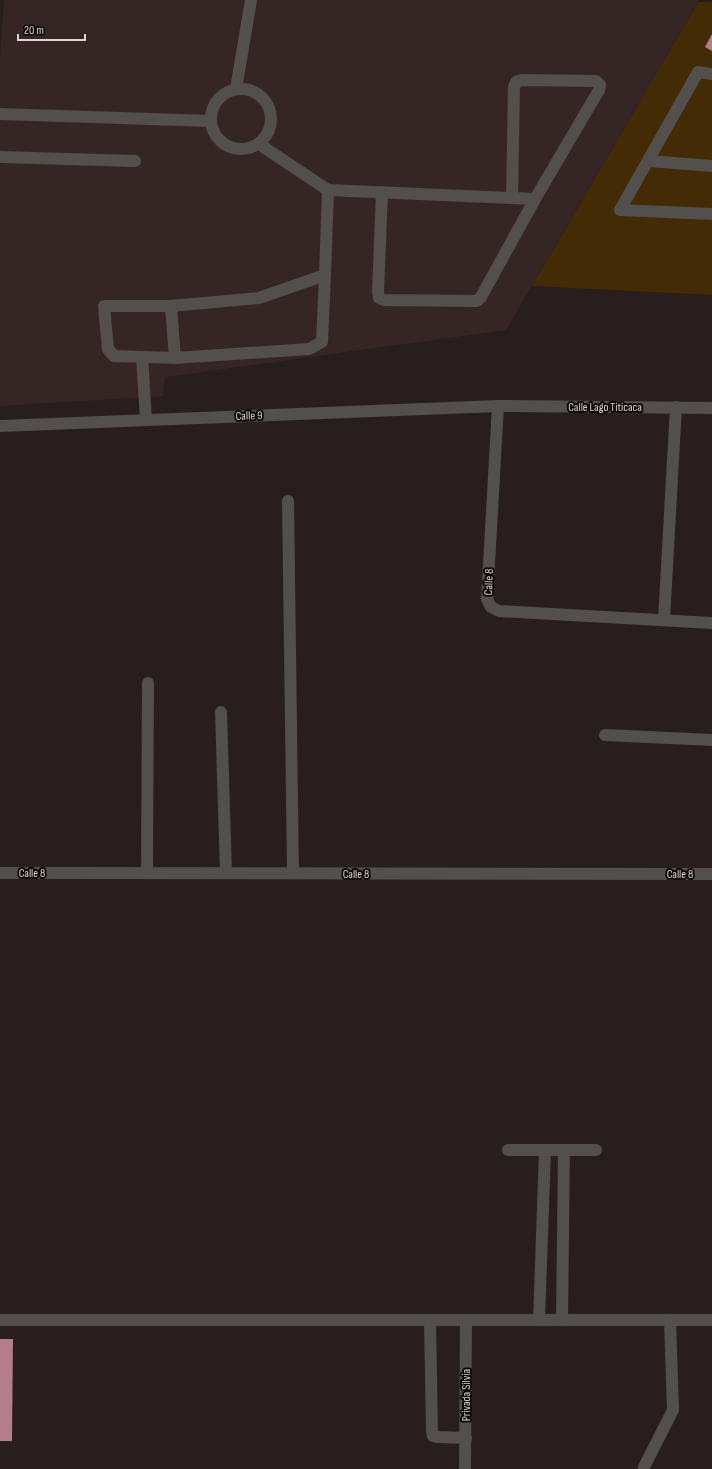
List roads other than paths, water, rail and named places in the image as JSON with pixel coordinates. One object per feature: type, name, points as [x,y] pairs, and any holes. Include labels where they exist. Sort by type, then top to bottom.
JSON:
[{"type":"street","points":[[236,89],[251,0]]},
{"type":"street","points":[[711,72],[698,72],[620,210],[712,214]]},
{"type":"street","points":[[382,192],[379,298],[384,300],[477,300],[481,298],[535,199],[599,90],[600,85],[596,81],[522,80],[516,82],[514,87],[512,198]]},
{"type":"street","points":[[236,89],[252,90],[265,100],[271,115],[269,131],[259,144],[247,149],[234,149],[223,143],[214,134],[211,121],[212,110],[217,100],[226,92],[236,89]]},
{"type":"street","points":[[0,114],[211,121]]},
{"type":"street","points":[[259,144],[328,190],[535,199]]},
{"type":"street","points":[[0,157],[135,161]]},
{"type":"street","points":[[648,161],[712,166]]},
{"type":"street","points":[[326,275],[259,298],[170,306],[104,306],[108,349],[114,356],[175,358],[309,350],[322,342],[326,275],[328,190]]},
{"type":"street","points":[[170,306],[175,358]]},
{"type":"street","points":[[142,357],[146,420]]},
{"type":"street","name":"Calle 9","points":[[0,426],[498,406]]},
{"type":"street","name":"Calle Lago Titicaca","points":[[498,406],[712,408]]},
{"type":"street","name":"Calle 8","points":[[498,406],[487,599],[491,607],[499,611],[712,623]]},
{"type":"street","points":[[664,620],[676,407]]},
{"type":"street","points":[[288,501],[293,874]]},
{"type":"street","points":[[147,873],[148,683]]},
{"type":"street","points":[[221,712],[226,873]]},
{"type":"street","points":[[605,735],[712,740]]},
{"type":"street","name":"Calle 8","points":[[0,873],[712,874]]},
{"type":"street","points":[[508,1150],[596,1150]]},
{"type":"street","points":[[539,1320],[545,1150]]},
{"type":"street","points":[[562,1320],[564,1150]]},
{"type":"street","points":[[0,1320],[712,1320]]},
{"type":"street","points":[[644,1468],[673,1410],[670,1320]]},
{"type":"street","points":[[430,1321],[433,1436],[466,1438]]},
{"type":"street","name":"Privada Silvia","points":[[466,1321],[466,1469]]}]
